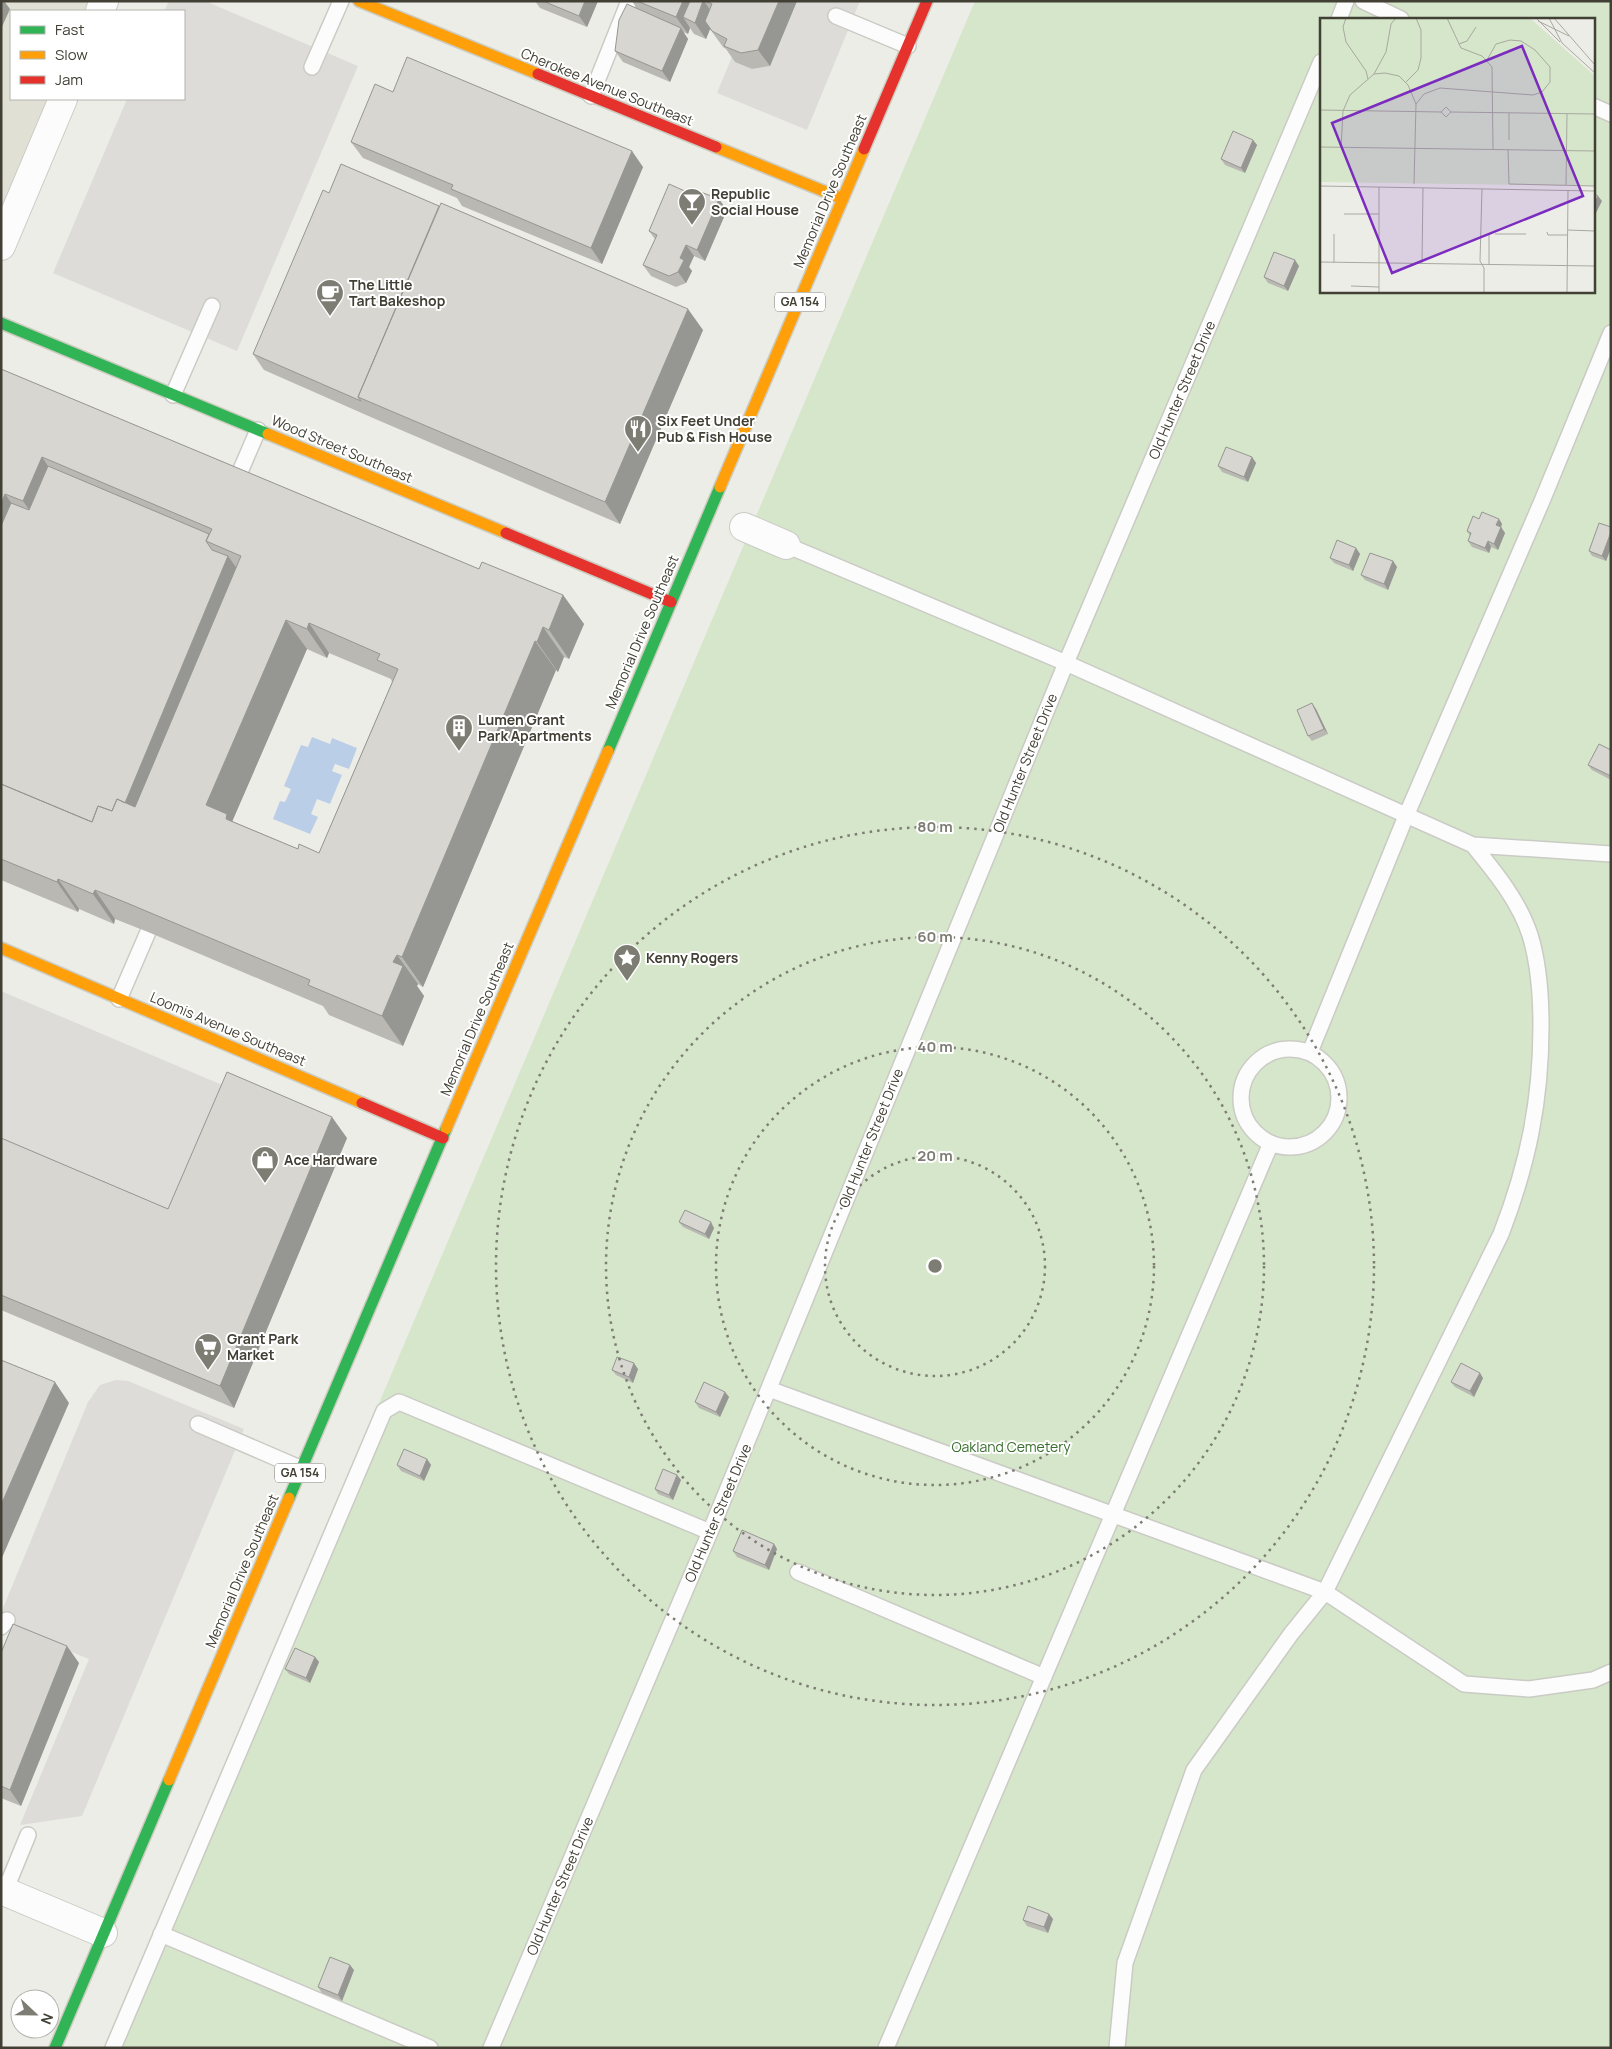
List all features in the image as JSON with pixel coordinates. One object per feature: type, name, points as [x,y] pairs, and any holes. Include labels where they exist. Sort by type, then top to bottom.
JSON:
[{"type":"main road","name":"Cherokee Avenue Southeast","points":[[359,1],[843,200]]},
{"type":"main road","name":"Memorial Drive Southeast","points":[[55,2048],[927,1]]},
{"type":"main road","name":"Wood Street Southeast","points":[[1,323],[671,602]]},
{"type":"main road","name":"Loomis Avenue Southeast","points":[[1,948],[442,1138]]},
{"type":"street","points":[[1,246],[63,100]]},
{"type":"street","points":[[744,527],[786,545]]},
{"type":"street","points":[[3,1891],[104,1933]]},
{"type":"lane","points":[[312,67],[341,1]]},
{"type":"lane","points":[[591,96],[629,1]]},
{"type":"lane","points":[[1339,18],[1346,1]]},
{"type":"lane","points":[[1363,1],[1399,18]]},
{"type":"lane","points":[[836,16],[908,46]]},
{"type":"lane","name":"Old Hunter Street Drive","points":[[491,2048],[710,1532],[1066,663],[1320,64]]},
{"type":"lane","points":[[1594,106],[1611,114]]},
{"type":"lane","points":[[173,395],[212,306]]},
{"type":"lane","points":[[1310,1052],[1406,816],[1542,501],[1611,333]]},
{"type":"lane","points":[[227,504],[258,430]]},
{"type":"lane","points":[[786,545],[1066,663],[1473,845],[1611,854]]},
{"type":"lane","points":[[1117,2048],[1125,1963],[1194,1770],[1291,1634],[1325,1592],[1501,1234],[1514,1200],[1533,1132],[1539,1090],[1541,1005],[1537,964],[1529,934],[1517,906],[1497,875],[1473,845]]},
{"type":"lane","points":[[119,998],[148,932]]},
{"type":"lane","points":[[1287,1049],[1310,1052],[1333,1072],[1338,1087],[1339,1102],[1336,1117],[1327,1130],[1315,1140],[1301,1146],[1286,1147],[1271,1143],[1258,1135],[1248,1123],[1243,1109],[1242,1094],[1245,1079],[1254,1066],[1265,1056],[1287,1049]]},
{"type":"lane","points":[[886,2048],[1271,1143]]},
{"type":"lane","points":[[769,1389],[1325,1592],[1464,1684],[1529,1688],[1593,1680],[1611,1672]]},
{"type":"lane","points":[[113,2048],[384,1411],[399,1402],[710,1532]]},
{"type":"lane","points":[[198,1424],[302,1469]]},
{"type":"lane","points":[[798,1572],[1044,1677]]},
{"type":"lane","points":[[3,1891],[28,1836]]},
{"type":"lane","points":[[161,1934],[430,2048]]},
{"type":"shaded area","points":[[1,1],[106,1],[102,10],[10,10],[10,100],[65,100],[1,254]]},
{"type":"shaded area","points":[[169,1],[205,1],[358,66],[237,351],[53,273],[127,100],[185,100],[185,10],[164,10]]},
{"type":"shaded area","points":[[797,1],[860,1],[807,130],[717,93],[733,54],[736,62],[752,69],[770,66]]},
{"type":"shaded area","points":[[1,991],[241,1093],[183,1230],[1,1153]]},
{"type":"shaded area","points":[[116,1380],[128,1381],[244,1429],[82,1816],[20,1825],[89,1659],[1,1624],[1,1613],[88,1402],[100,1385]]},
{"type":"green space","name":"Oakland Cemetery","points":[[975,1],[1611,1],[1611,2048],[105,2048]]},
{"type":"water","points":[[312,737],[330,744],[332,738],[357,748],[349,769],[335,764],[332,771],[342,775],[330,804],[317,799],[311,814],[318,817],[310,834],[273,819],[280,801],[285,802],[291,789],[284,786],[301,745],[308,747]]},
{"type":"building","points":[[543,1],[585,1],[579,16]]},
{"type":"building","points":[[637,1],[683,1],[676,17]]},
{"type":"building","points":[[690,1],[703,1],[695,23],[683,17]]},
{"type":"building","points":[[705,1],[779,1],[758,50],[741,53],[724,46],[727,39],[712,31],[705,21],[712,4]]},
{"type":"building","points":[[627,4],[681,28],[662,71],[615,51],[619,20]]},
{"type":"building","points":[[407,57],[632,151],[591,248],[451,189],[453,185],[351,142],[375,84],[393,92]]},
{"type":"building","points":[[1233,131],[1253,140],[1241,168],[1221,159]]},
{"type":"building","points":[[341,164],[439,206],[358,397],[361,401],[253,354],[323,190],[329,193]]},
{"type":"building","name":"Republic Social House","points":[[669,184],[696,196],[698,191],[719,199],[697,250],[686,245],[680,258],[684,260],[678,272],[669,276],[643,265],[657,235],[649,231]]},
{"type":"building","points":[[1594,194],[1598,196],[1594,203]]},
{"type":"building","points":[[441,203],[688,309],[605,502],[358,397]]},
{"type":"building","points":[[1274,252],[1295,260],[1284,286],[1264,277]]},
{"type":"building","name":"Lumen Grant Park Apartments","points":[[1,369],[479,569],[482,562],[563,595],[549,630],[543,627],[537,642],[535,641],[402,957],[397,955],[393,962],[403,966],[382,1016],[308,985],[310,980],[127,903],[95,890],[93,894],[58,879],[57,882],[1,859],[1,784],[92,822],[98,806],[112,811],[117,799],[135,807],[241,556],[206,541],[212,529],[42,457],[23,501],[5,494],[1,504]],"holes":[[[286,620],[307,629],[309,623],[380,654],[377,660],[398,669],[319,853],[299,844],[298,849],[226,819],[227,814],[206,805]]]},
{"type":"building","points":[[1226,447],[1252,457],[1244,477],[1218,466]]},
{"type":"building","points":[[48,466],[209,534],[206,541],[212,550],[228,556],[125,803],[117,799],[112,811],[98,806],[92,822],[1,784],[1,526],[11,503],[29,510]]},
{"type":"building","points":[[1482,512],[1499,519],[1496,525],[1501,527],[1494,544],[1488,541],[1485,548],[1468,541],[1471,533],[1467,531],[1473,516],[1479,519]]},
{"type":"building","points":[[1599,523],[1611,527],[1602,556],[1589,551]]},
{"type":"building","points":[[1337,540],[1356,548],[1349,565],[1330,558]]},
{"type":"building","points":[[1370,553],[1393,561],[1384,584],[1361,575]]},
{"type":"building","points":[[1312,703],[1324,729],[1308,736],[1297,710]]},
{"type":"building","points":[[1599,744],[1611,750],[1611,776],[1588,765]]},
{"type":"building","points":[[227,1072],[332,1117],[220,1386],[1,1295],[1,1138],[168,1209]]},
{"type":"building","points":[[685,1210],[711,1222],[705,1234],[679,1222]]},
{"type":"building","points":[[617,1357],[634,1363],[629,1377],[612,1370]]},
{"type":"building","points":[[1,1360],[55,1382],[1,1505]]},
{"type":"building","points":[[1461,1363],[1480,1373],[1470,1391],[1451,1382]]},
{"type":"building","points":[[704,1382],[725,1392],[716,1412],[695,1402]]},
{"type":"building","points":[[404,1449],[427,1459],[420,1476],[397,1465]]},
{"type":"building","points":[[663,1469],[677,1475],[669,1495],[655,1489]]},
{"type":"building","points":[[742,1530],[774,1544],[765,1565],[733,1551]]},
{"type":"building","points":[[13,1624],[67,1646],[10,1790],[1,1786],[1,1653]]},
{"type":"building","points":[[295,1648],[315,1657],[306,1678],[285,1669]]},
{"type":"building","points":[[1028,1906],[1049,1914],[1044,1927],[1023,1920]]},
{"type":"building","points":[[330,1957],[350,1965],[338,1995],[318,1987]]},
{"type":"traffic: fast","points":[[1,323],[268,434]]},
{"type":"traffic: fast","points":[[608,751],[720,487]]},
{"type":"traffic: fast","points":[[289,1498],[446,1129]]},
{"type":"traffic: fast","points":[[55,2048],[169,1780]]},
{"type":"traffic: slow","points":[[359,1],[538,74]]},
{"type":"traffic: slow","points":[[716,147],[843,199]]},
{"type":"traffic: slow","points":[[720,487],[864,149]]},
{"type":"traffic: slow","points":[[268,434],[506,533]]},
{"type":"traffic: slow","points":[[446,1129],[608,751]]},
{"type":"traffic: slow","points":[[1,948],[362,1103]]},
{"type":"traffic: slow","points":[[169,1780],[289,1498]]},
{"type":"traffic: jam","points":[[864,149],[927,1]]},
{"type":"traffic: jam","points":[[538,74],[716,147]]},
{"type":"traffic: jam","points":[[506,533],[671,602]]},
{"type":"traffic: jam","points":[[362,1103],[443,1138]]},
{"type":"place","name":"Republic Social House","points":[[692,226]]},
{"type":"place","name":"The Little Tart Bakeshop","points":[[330,317]]},
{"type":"place","name":"Six Feet Under Pub & Fish House","points":[[638,453]]},
{"type":"place","name":"Lumen Grant Park Apartments","points":[[459,752]]},
{"type":"place","name":"Kenny Rogers","points":[[627,982]]},
{"type":"place","name":"Ace Hardware","points":[[265,1184]]},
{"type":"place","name":"Grant Park Market","points":[[208,1371]]}]
